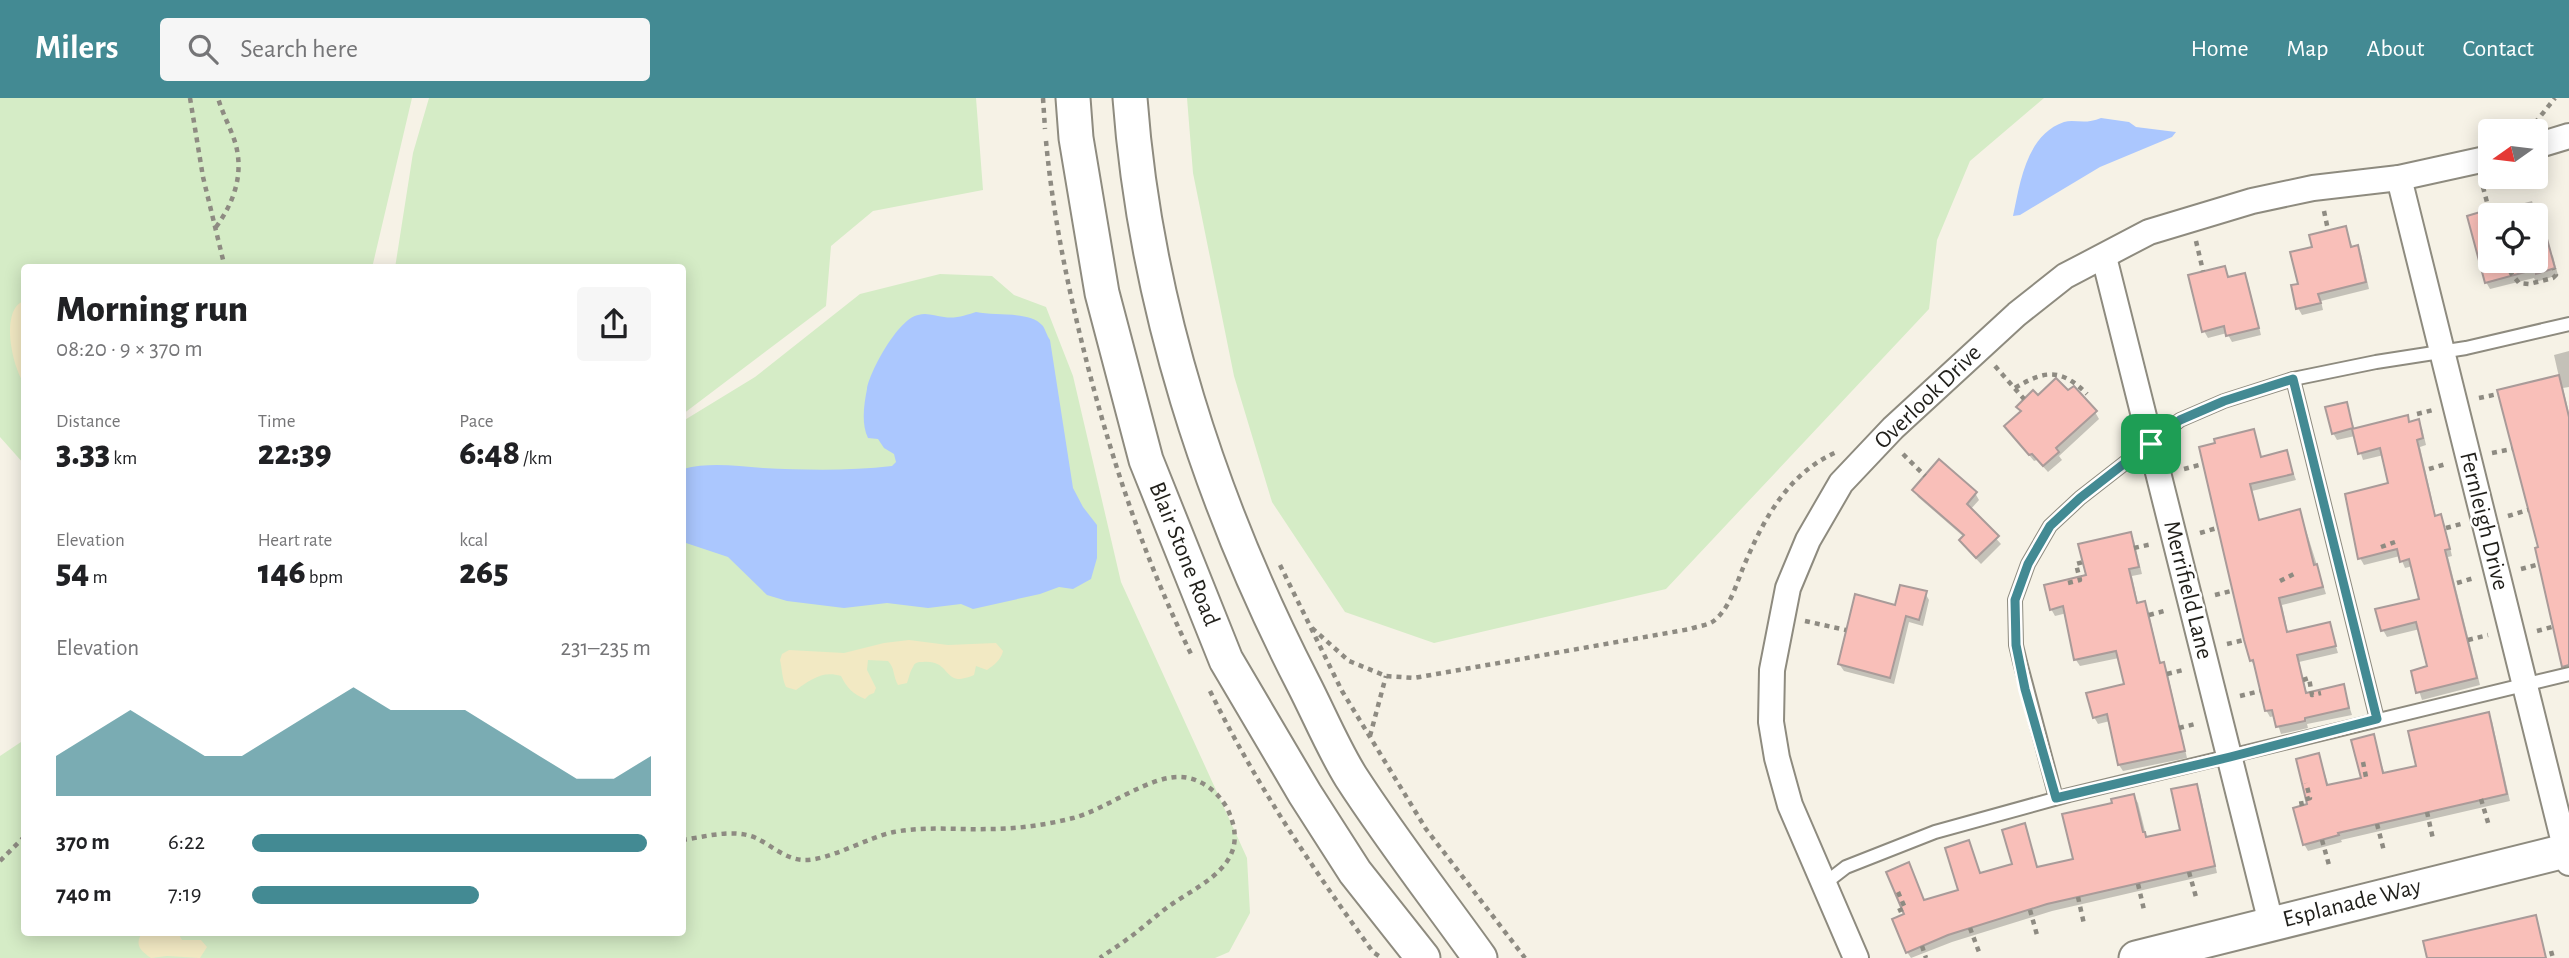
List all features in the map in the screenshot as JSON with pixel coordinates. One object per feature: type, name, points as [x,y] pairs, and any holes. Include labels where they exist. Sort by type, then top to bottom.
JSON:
[{"type":"street","name":"Blair Stone Road","points":[[1073,98],[1076,138],[1102,293],[1146,460],[1226,660],[1304,794],[1355,872],[1423,958]]},
{"type":"street","points":[[1130,98],[1134,150],[1152,260],[1196,430],[1243,556],[1286,651],[1350,775],[1480,958]]},
{"type":"street","points":[[2548,142],[2569,135]]},
{"type":"street","name":"Overlook Drive","points":[[1856,958],[1790,805],[1777,758],[1771,722],[1772,670],[1788,588],[1808,540],[1841,483],[1902,419],[2017,314],[2065,276],[2149,232],[2252,201],[2313,188],[2399,178],[2478,161]]},
{"type":"street","name":"Fernleigh Drive","points":[[2399,178],[2568,855]]},
{"type":"street","name":"Merrifield Lane","points":[[2104,257],[2271,923]]},
{"type":"street","name":"Esplanade Way","points":[[2136,958],[2271,923],[2568,855]]},
{"type":"lane","points":[[2056,798],[2022,676],[2016,645],[2015,600],[2028,564],[2050,526],[2080,498],[2180,420],[2224,401],[2293,379],[2376,362],[2442,353],[2569,324]]},
{"type":"lane","points":[[2293,379],[2377,719]]},
{"type":"lane","points":[[1824,884],[1846,867],[1935,832],[2056,798],[2569,674]]},
{"type":"path","points":[[190,98],[203,177],[224,264]]},
{"type":"path","points":[[215,228],[230,207],[238,180],[238,156],[218,98]]},
{"type":"path","points":[[2538,119],[2555,98]]},
{"type":"path","points":[[2324,211],[2328,230]]},
{"type":"path","points":[[2196,240],[2203,271]]},
{"type":"path","points":[[2511,273],[2519,283],[2529,284],[2553,278],[2556,275],[2554,269]]},
{"type":"path","points":[[1995,366],[2024,398]]},
{"type":"path","points":[[2015,388],[2031,379],[2058,374],[2072,379],[2087,394]]},
{"type":"path","points":[[2479,398],[2498,394]]},
{"type":"path","points":[[2417,414],[2433,410]]},
{"type":"path","points":[[2493,453],[2512,449]]},
{"type":"path","points":[[1903,454],[1925,476]]},
{"type":"path","points":[[2184,469],[2203,464]]},
{"type":"path","points":[[2429,469],[2446,464]]},
{"type":"path","points":[[2508,516],[2528,510]]},
{"type":"path","points":[[2446,528],[2461,524]]},
{"type":"path","points":[[2200,533],[2217,528]]},
{"type":"path","points":[[2381,547],[2395,542]]},
{"type":"path","points":[[2134,548],[2152,544]]},
{"type":"path","points":[[1278,559],[1342,691],[1426,829],[1525,958]]},
{"type":"path","points":[[2068,583],[2080,580],[2076,564],[2083,562]]},
{"type":"path","points":[[2521,569],[2539,564]]},
{"type":"path","points":[[2280,581],[2296,573]]},
{"type":"path","points":[[2457,583],[2474,578]]},
{"type":"path","points":[[2215,595],[2231,591]]},
{"type":"path","points":[[2149,615],[2168,610]]},
{"type":"path","points":[[1805,621],[1846,630]]},
{"type":"path","points":[[2537,631],[2553,626]]},
{"type":"path","points":[[2468,640],[2488,635]]},
{"type":"path","points":[[2227,644],[2244,640]]},
{"type":"path","points":[[2167,674],[2183,670]]},
{"type":"path","points":[[1370,737],[1386,676]]},
{"type":"path","points":[[2303,680],[2309,678],[2312,695],[2320,693]]},
{"type":"path","points":[[2240,696],[2260,691]]},
{"type":"path","points":[[2179,727],[2195,724]]},
{"type":"path","points":[[2363,762],[2366,777]]},
{"type":"path","points":[[686,839],[737,833],[754,837],[785,855],[803,860],[891,833],[925,828],[990,830],[1027,827],[1075,818],[1163,780],[1181,777],[1205,785],[1219,794],[1233,823],[1235,839],[1231,856],[1217,875],[1170,905],[1100,958]]},
{"type":"path","points":[[2302,806],[2301,801],[2310,798],[2306,783]]},
{"type":"path","points":[[2482,799],[2489,825]]},
{"type":"path","points":[[2427,812],[2433,839]]},
{"type":"path","points":[[2377,824],[2384,851]]},
{"type":"path","points":[[0,861],[21,840]]},
{"type":"path","points":[[2322,840],[2329,865]]},
{"type":"path","points":[[2189,872],[2196,897]]},
{"type":"path","points":[[2138,884],[2144,910]]},
{"type":"path","points":[[1898,892],[1905,908],[1898,911],[1899,915]]},
{"type":"path","points":[[2078,897],[2084,924]]},
{"type":"path","points":[[2030,910],[2037,935]]},
{"type":"path","points":[[1970,928],[1979,952]]},
{"type":"path","points":[[1922,946],[1926,958]]},
{"type":"path","points":[[2551,951],[2553,958]]},
{"type":"green space","points":[[0,98],[412,98],[373,264],[21,264],[21,461],[0,437]]},
{"type":"green space","points":[[429,98],[976,98],[983,190],[873,211],[831,246],[826,306],[686,412],[686,264],[396,264],[413,153]]},
{"type":"green space","points":[[1187,98],[2044,98],[1970,161],[1937,240],[1929,309],[1666,589],[1434,643],[1345,612],[1272,502],[1234,376],[1193,173]]},
{"type":"green space","points":[[940,274],[992,276],[1014,295],[1046,307],[1073,376],[1121,582],[1247,858],[1250,913],[1229,952],[1215,958],[0,958],[0,756],[21,742],[21,936],[686,936],[686,419],[755,377],[860,294]]},
{"type":"sand","points":[[21,303],[21,377],[10,339],[12,315]]},
{"type":"sand","points":[[909,640],[948,645],[996,643],[1003,651],[999,660],[987,670],[976,666],[974,675],[962,679],[953,678],[931,662],[917,663],[907,683],[898,685],[888,661],[868,660],[867,670],[876,688],[874,693],[865,699],[851,690],[841,676],[834,674],[817,677],[796,690],[786,687],[780,660],[782,654],[789,650],[844,653]]},
{"type":"sand","points":[[141,936],[180,936],[182,940],[201,940],[207,947],[200,958],[151,958],[144,953],[139,941]]},
{"type":"water","points":[[2101,118],[2129,122],[2136,127],[2176,132],[2172,137],[2100,167],[2020,215],[2013,216],[2027,162],[2041,138],[2051,128],[2064,122]]},
{"type":"water","points":[[976,312],[1029,318],[1042,325],[1050,340],[1073,488],[1097,525],[1097,558],[1091,579],[1073,589],[1059,587],[973,609],[961,604],[928,608],[887,603],[844,608],[787,601],[767,595],[728,557],[686,543],[686,468],[713,465],[811,470],[892,466],[896,462],[894,454],[884,448],[878,439],[868,438],[864,427],[867,389],[879,359],[894,335],[910,319],[921,314],[961,316]]},
{"type":"building","points":[[2478,213],[2478,257],[2467,216]]},
{"type":"building","points":[[2346,226],[2351,247],[2358,245],[2366,282],[2318,294],[2321,303],[2296,309],[2291,285],[2298,284],[2290,252],[2312,247],[2309,235]]},
{"type":"building","points":[[2548,242],[2555,268],[2548,270]]},
{"type":"building","points":[[2225,266],[2228,277],[2245,273],[2259,328],[2226,336],[2224,326],[2202,332],[2188,275]]},
{"type":"building","points":[[2482,273],[2521,273],[2485,283]]},
{"type":"building","points":[[2559,375],[2569,417],[2569,665],[2562,667],[2535,548],[2538,547],[2497,390]]},
{"type":"building","points":[[2056,378],[2068,390],[2074,386],[2097,411],[2056,448],[2059,452],[2043,466],[2032,454],[2029,455],[2004,426],[2021,411],[2016,407],[2033,390],[2038,395]]},
{"type":"building","points":[[2347,402],[2353,428],[2332,434],[2325,407]]},
{"type":"building","points":[[2408,415],[2409,422],[2419,419],[2423,438],[2417,440],[2435,516],[2441,514],[2450,549],[2445,550],[2477,678],[2416,693],[2411,671],[2427,666],[2416,622],[2381,631],[2375,609],[2419,599],[2409,559],[2400,562],[2397,549],[2358,559],[2345,494],[2388,483],[2380,448],[2358,454],[2352,429]]},
{"type":"building","points":[[2254,429],[2261,457],[2287,450],[2293,474],[2250,484],[2259,520],[2300,509],[2314,565],[2317,564],[2323,587],[2279,598],[2287,632],[2330,622],[2336,646],[2297,655],[2306,693],[2344,684],[2349,708],[2276,727],[2272,710],[2265,711],[2253,660],[2250,661],[2244,640],[2199,447],[2215,443],[2214,439]]},
{"type":"building","points":[[1939,459],[1977,492],[1967,504],[1999,536],[1976,558],[1959,540],[1964,535],[1912,490]]},
{"type":"building","points":[[2131,532],[2139,567],[2129,569],[2137,603],[2145,601],[2160,663],[2164,662],[2185,751],[2118,765],[2107,714],[2093,718],[2086,693],[2124,684],[2116,651],[2074,660],[2063,606],[2050,610],[2044,585],[2086,575],[2078,544]]},
{"type":"building","points":[[1900,585],[1927,591],[1919,620],[1906,616],[1890,678],[1838,664],[1855,594],[1895,605]]},
{"type":"building","points":[[2489,712],[2507,794],[2338,833],[2339,835],[2303,845],[2293,808],[2307,804],[2296,759],[2319,753],[2327,785],[2361,778],[2351,740],[2374,734],[2383,773],[2416,766],[2408,731]]},
{"type":"building","points":[[2197,784],[2215,866],[2047,904],[1948,935],[1906,953],[1892,919],[1904,914],[1886,872],[1909,862],[1924,900],[1958,890],[1945,848],[1969,840],[1980,873],[2012,864],[2002,830],[2025,823],[2037,867],[2073,859],[2062,814],[2112,803],[2111,799],[2134,794],[2146,837],[2180,830],[2171,789]]},
{"type":"building","points":[[2536,915],[2546,958],[2427,958],[2423,941]]},
{"type":"route","points":[[2293,379],[2377,719],[2056,798],[2025,689],[2016,645],[2015,600],[2028,564],[2050,526],[2080,498],[2151,444],[2180,420],[2224,401],[2293,379]]}]
